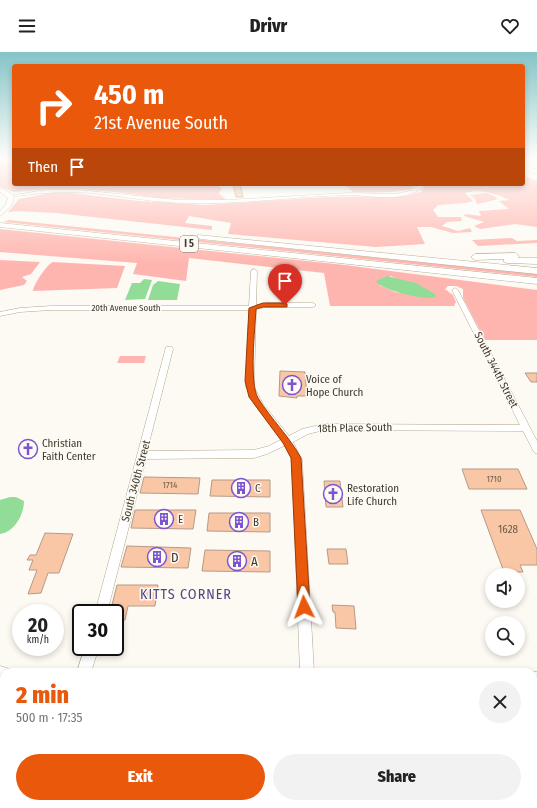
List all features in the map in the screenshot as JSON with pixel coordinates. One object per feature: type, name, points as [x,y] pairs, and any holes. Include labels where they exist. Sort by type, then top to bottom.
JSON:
[{"type":"highway","points":[[0,215],[11,217]]},
{"type":"highway","name":"I 5","points":[[0,225],[537,282]]},
{"type":"highway","name":"I 5","points":[[189,235],[537,271]]},
{"type":"highway","points":[[289,245],[537,261]]},
{"type":"highway","points":[[453,256],[501,257],[537,254]]},
{"type":"highway","points":[[367,263],[537,286]]},
{"type":"main road","points":[[0,215],[9,205],[11,200],[10,196],[7,194]]},
{"type":"street","points":[[10,196],[23,194]]},
{"type":"street","points":[[120,194],[155,200],[214,203],[344,194]]},
{"type":"street","points":[[254,271],[250,387],[253,397],[286,441],[294,453],[297,463],[307,668]]},
{"type":"street","name":"South 344th Street","points":[[455,290],[537,450]]},
{"type":"street","name":"20th Avenue South","points":[[0,314],[20,310],[51,308],[253,308],[267,305],[313,305]]},
{"type":"street","name":"South 340th Street","points":[[103,604],[169,349]]},
{"type":"street","name":"18th Place South","points":[[142,456],[251,455],[271,449],[308,429],[324,427],[526,428]]},
{"type":"street","points":[[85,668],[89,656]]},
{"type":"shaded area","points":[[43,194],[83,194],[139,201],[205,205],[327,197],[405,196],[412,194],[466,194],[473,201],[438,205],[433,210],[438,217],[461,217],[462,221],[447,222],[442,226],[458,231],[470,228],[472,232],[453,233],[431,227],[417,227],[425,244],[376,247],[228,234],[231,223],[189,216],[185,223],[212,226],[212,230],[56,213],[20,211],[8,212],[19,199]]},
{"type":"shaded area","points":[[132,194],[220,194],[226,200],[159,198]]},
{"type":"shaded area","points":[[489,194],[498,199],[478,204],[470,195]]},
{"type":"shaded area","points":[[494,194],[537,194],[537,227],[515,224],[480,229],[474,226],[484,222],[464,216],[465,214],[481,216],[479,211],[509,209],[499,201],[510,200]]},
{"type":"shaded area","points":[[9,220],[537,274],[537,277],[3,222]]},
{"type":"shaded area","points":[[0,229],[345,265],[537,290],[537,340],[485,340],[463,298],[463,289],[456,286],[448,286],[445,289],[453,295],[456,302],[454,306],[330,306],[324,273],[189,258],[186,281],[133,274],[137,263],[0,252]],"holes":[[[391,276],[434,298],[395,292],[379,285]]]},
{"type":"shaded area","points":[[512,238],[517,241],[537,240],[537,243],[478,246],[472,240]]},
{"type":"shaded area","points":[[0,260],[40,262],[31,274],[22,277],[27,281],[24,285],[0,290]]},
{"type":"shaded area","points":[[53,262],[125,266],[117,288],[33,291],[35,284],[41,275]]},
{"type":"shaded area","points":[[387,276],[416,283],[435,294],[436,297],[424,298],[406,294],[389,289],[377,283],[376,281]]},
{"type":"shaded area","points":[[144,279],[152,280],[145,299],[125,300],[132,283],[140,283]]},
{"type":"shaded area","points":[[158,281],[180,284],[177,300],[148,300],[153,285]]},
{"type":"shaded area","points":[[120,356],[146,356],[144,363],[117,363]]},
{"type":"shaded area","points":[[16,497],[24,501],[24,506],[20,517],[14,526],[5,533],[0,534],[0,500]]},
{"type":"building","points":[[235,194],[242,194],[243,197],[236,197]]},
{"type":"building","name":"Voice of Hope Church","points":[[280,371],[305,372],[307,396],[297,396],[297,398],[279,396]]},
{"type":"building","points":[[525,373],[537,373],[537,382],[531,382]]},
{"type":"building","points":[[462,469],[518,469],[527,489],[469,489]]},
{"type":"building","points":[[144,477],[200,478],[198,494],[140,493]]},
{"type":"building","name":"C","points":[[212,480],[270,480],[270,497],[210,496]]},
{"type":"building","name":"Restoration Life Church","points":[[324,481],[340,481],[343,507],[326,507]]},
{"type":"building","name":"E","points":[[135,510],[196,510],[193,529],[131,528]]},
{"type":"building","points":[[481,510],[520,510],[537,549],[537,565],[520,565],[521,568],[503,568]]},
{"type":"building","name":"B","points":[[209,513],[270,513],[270,532],[207,531]]},
{"type":"building","points":[[45,533],[73,534],[59,573],[48,573],[41,593],[28,594],[37,570],[29,570],[33,560],[27,560],[30,555],[36,555]]},
{"type":"building","name":"D","points":[[127,546],[191,548],[188,568],[121,567]]},
{"type":"building","points":[[327,549],[346,549],[348,564],[329,564]]},
{"type":"building","name":"A","points":[[205,550],[270,551],[270,572],[202,571]]},
{"type":"building","points":[[117,585],[158,585],[155,606],[128,606],[125,620],[124,604],[112,604]]},
{"type":"building","points":[[332,605],[354,606],[356,629],[336,628],[335,612],[333,612]]},
{"type":"place","name":"Voice of Hope Church","points":[[292,385]]},
{"type":"place","name":"Christian Faith Center","points":[[28,449]]},
{"type":"place","name":"C","points":[[241,488]]},
{"type":"place","name":"Restoration Life Church","points":[[333,494]]},
{"type":"place","name":"E","points":[[164,519]]},
{"type":"place","name":"B","points":[[239,522]]},
{"type":"place","name":"D","points":[[157,557]]},
{"type":"place","name":"A","points":[[237,561]]},
{"type":"district","name":"KITTS CORNER","points":[[186,594]]},
{"type":"route","points":[[285,305],[263,305],[253,308],[249,381],[253,397],[292,449],[296,458],[304,607]]}]
